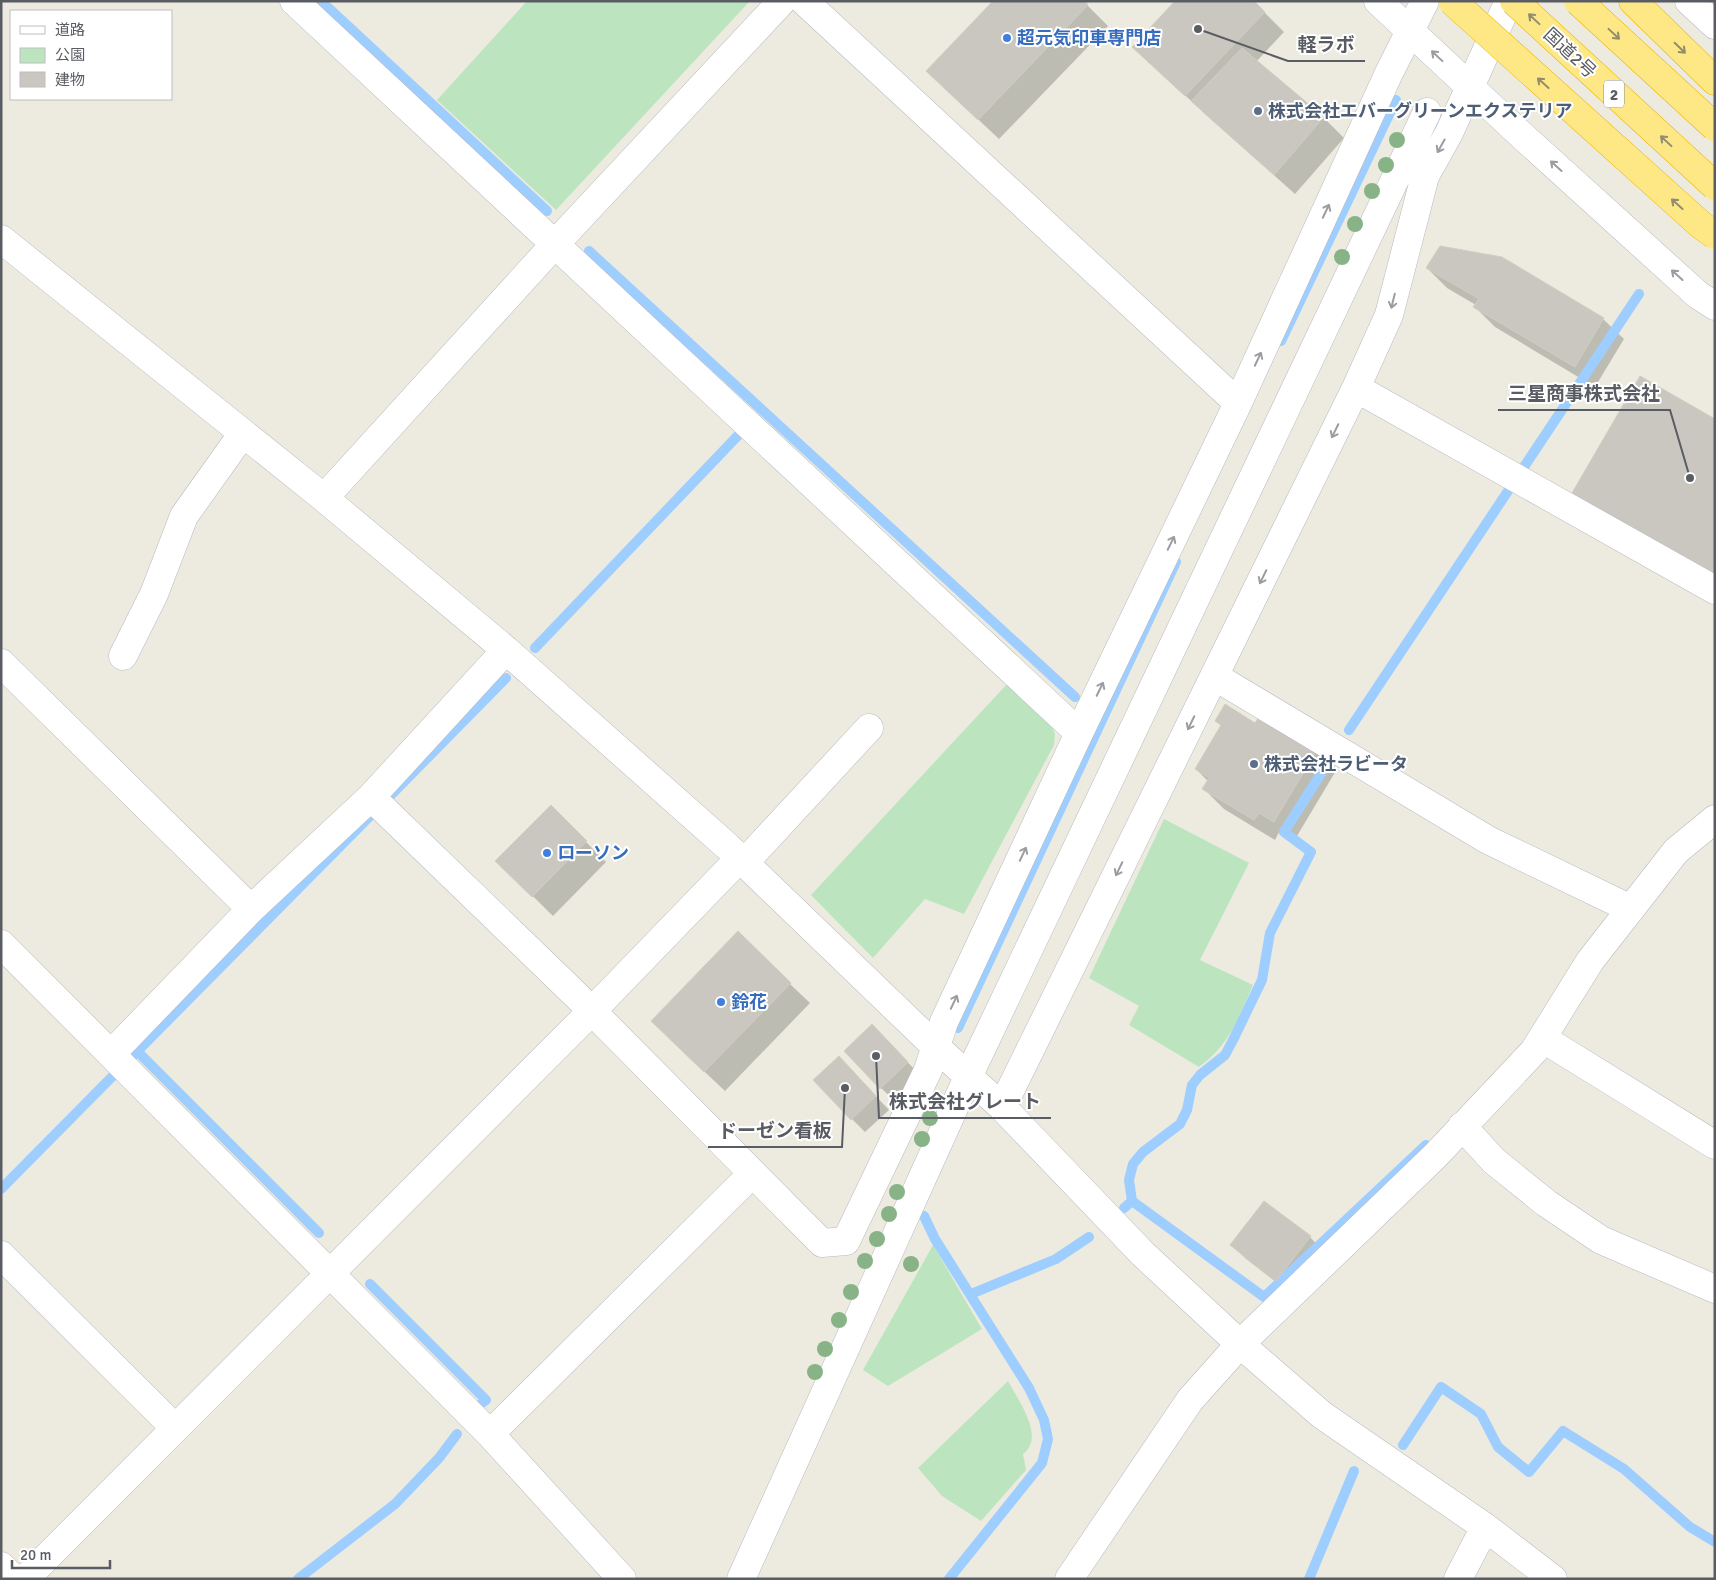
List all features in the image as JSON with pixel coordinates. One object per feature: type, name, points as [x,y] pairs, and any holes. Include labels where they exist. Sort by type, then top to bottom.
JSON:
[{"type":"highway","points":[[1452,1],[1694,219],[1715,235]]},
{"type":"highway","name":"国道2号","points":[[1514,1],[1715,186]]},
{"type":"highway","points":[[1578,1],[1715,128]]},
{"type":"highway","points":[[1633,1],[1715,82]]},
{"type":"street","points":[[294,1],[1079,733]]},
{"type":"street","points":[[324,498],[554,244],[782,1]]},
{"type":"street","points":[[804,1],[1238,403]]},
{"type":"street","points":[[1378,1],[1698,295],[1715,306]]},
{"type":"street","points":[[377,803],[592,1011],[822,1243],[846,1241],[928,1070],[944,1022],[1079,733],[1238,403],[1388,75],[1425,1]]},
{"type":"street","points":[[1002,1107],[1356,388],[1389,315],[1425,176],[1449,133],[1509,1]]},
{"type":"street","points":[[1689,1],[1715,25]]},
{"type":"street","points":[[741,1579],[968,1077],[1427,112]]},
{"type":"street","points":[[1,238],[324,498],[506,650],[742,860],[936,1047],[1002,1107],[1143,1254],[1240,1344],[1322,1415],[1484,1527],[1553,1579]]},
{"type":"street","points":[[1356,388],[1715,590]]},
{"type":"street","points":[[123,656],[154,594],[184,516],[243,433]]},
{"type":"street","points":[[120,1061],[251,909],[377,803],[506,650]]},
{"type":"street","points":[[1,663],[251,909]]},
{"type":"street","points":[[1214,676],[1488,840],[1631,909]]},
{"type":"street","points":[[25,1579],[328,1273],[742,860],[869,728]]},
{"type":"street","points":[[1069,1579],[1190,1400],[1240,1344],[1462,1126],[1534,1051],[1590,962],[1676,851],[1710,830]]},
{"type":"street","points":[[1,944],[120,1061],[328,1273],[490,1434],[622,1579]]},
{"type":"street","points":[[1542,1038],[1715,1145]]},
{"type":"street","points":[[1462,1126],[1494,1161],[1546,1203],[1601,1240],[1715,1289]]},
{"type":"street","points":[[490,1434],[752,1174]]},
{"type":"street","points":[[1,1255],[174,1428]]},
{"type":"street","points":[[1458,1579],[1484,1527]]},
{"type":"street","points":[[1,1566],[14,1579]]},
{"type":"green space","points":[[527,1],[750,1],[556,210],[437,100]]},
{"type":"green space","points":[[1008,683],[1050,722],[1055,734],[1054,745],[964,914],[925,899],[873,958],[811,895]]},
{"type":"green space","points":[[1164,819],[1249,863],[1200,960],[1253,985],[1226,1040],[1199,1067],[1129,1025],[1139,1006],[1089,978]]},
{"type":"green space","points":[[933,1245],[982,1329],[888,1386],[863,1370]]},
{"type":"green space","points":[[1008,1381],[1028,1418],[1031,1428],[1032,1438],[1029,1447],[1023,1454],[1026,1470],[981,1521],[942,1496],[918,1468]]},
{"type":"building","points":[[993,1],[1085,1],[1088,5],[978,120],[926,71]]},
{"type":"building","points":[[1175,1],[1254,1],[1265,12],[1185,96],[1132,47]]},
{"type":"building","points":[[1242,48],[1324,117],[1274,175],[1191,101]]},
{"type":"building","points":[[1440,246],[1502,257],[1604,318],[1575,367],[1473,307],[1479,299],[1426,268]]},
{"type":"building","points":[[1640,376],[1715,419],[1715,575],[1572,493]]},
{"type":"building","points":[[1225,704],[1255,723],[1261,714],[1318,748],[1274,822],[1259,813],[1254,820],[1202,789],[1209,778],[1195,769],[1221,725],[1215,721]]},
{"type":"building","points":[[551,805],[587,841],[532,897],[495,861]]},
{"type":"building","points":[[738,931],[791,983],[704,1072],[651,1021]]},
{"type":"building","points":[[872,1024],[908,1062],[880,1089],[844,1051]]},
{"type":"building","points":[[839,1056],[876,1096],[851,1120],[813,1080]]},
{"type":"building","points":[[1264,1201],[1311,1236],[1276,1281],[1230,1245]]},
{"type":"waterway","points":[[321,1],[547,211]]},
{"type":"waterway","points":[[1281,341],[1396,100]]},
{"type":"waterway","points":[[589,251],[1075,697]]},
{"type":"waterway","points":[[1349,730],[1639,294]]},
{"type":"waterway","points":[[535,648],[748,425]]},
{"type":"waterway","points":[[958,1028],[1176,562]]},
{"type":"waterway","points":[[387,799],[506,678]]},
{"type":"waterway","points":[[1132,1201],[1129,1180],[1133,1164],[1143,1152],[1180,1124],[1187,1110],[1192,1085],[1200,1075],[1225,1055],[1262,980],[1270,933],[1311,852],[1284,832],[1322,772]]},
{"type":"waterway","points":[[1,1189],[377,809]]},
{"type":"waterway","points":[[138,1052],[319,1233]]},
{"type":"waterway","points":[[1124,1208],[1132,1201],[1264,1297],[1426,1145]]},
{"type":"waterway","points":[[924,1216],[935,1239],[1029,1388],[1044,1420],[1048,1439],[1042,1463],[949,1579]]},
{"type":"waterway","points":[[971,1294],[1056,1259],[1089,1237]]},
{"type":"waterway","points":[[370,1284],[486,1400],[482,1403]]},
{"type":"waterway","points":[[1403,1445],[1441,1387],[1481,1414],[1498,1447],[1529,1472],[1563,1431],[1624,1469],[1690,1527],[1715,1542]]},
{"type":"waterway","points":[[298,1579],[395,1504],[439,1458],[457,1434]]},
{"type":"waterway","points":[[1309,1579],[1354,1471]]},
{"type":"place","name":"軽ラボ","points":[[1198,29]]},
{"type":"place","name":"超元気印車専門店","points":[[1007,38]]},
{"type":"place","name":"株式会社エバーグリーンエクステリア","points":[[1258,111]]},
{"type":"place","name":"三星商事株式会社","points":[[1690,478]]},
{"type":"place","name":"株式会社ラビータ","points":[[1254,764]]},
{"type":"place","name":"ローソン","points":[[547,853]]},
{"type":"place","name":"鈴花","points":[[721,1002]]},
{"type":"place","name":"株式会社グレート","points":[[876,1056]]},
{"type":"place","name":"ドーゼン看板","points":[[845,1088]]}]
